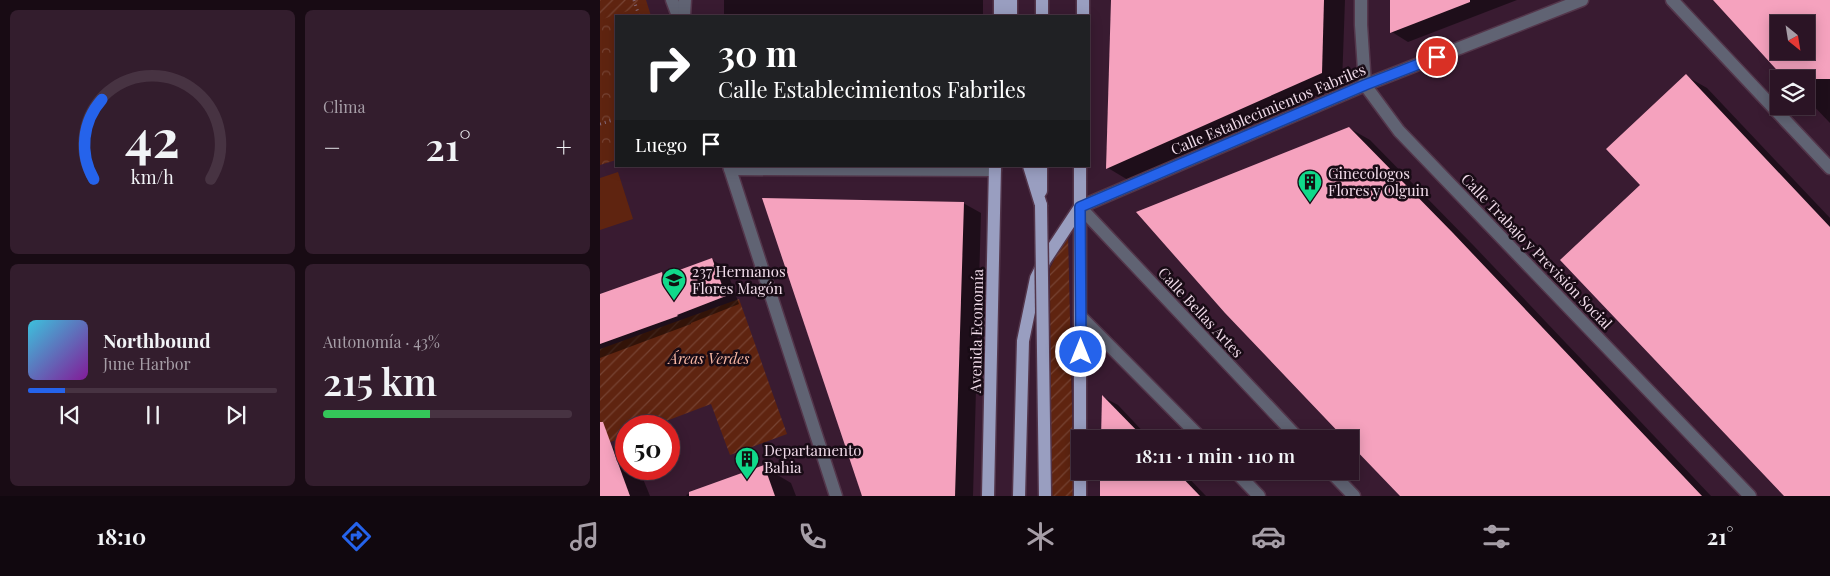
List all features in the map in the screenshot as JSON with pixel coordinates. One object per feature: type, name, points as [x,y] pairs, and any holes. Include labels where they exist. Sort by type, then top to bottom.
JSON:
[{"type":"main road","points":[[1000,0],[1000,15]]},
{"type":"main road","points":[[1011,0],[1011,15]]},
{"type":"main road","points":[[1042,0],[1042,15]]},
{"type":"main road","points":[[1083,0],[1083,15]]},
{"type":"main road","points":[[1029,167],[1041,205]]},
{"type":"main road","points":[[1041,167],[1045,496]]},
{"type":"main road","points":[[1080,167],[1080,430]]},
{"type":"main road","name":"Avenida Economía","points":[[988,496],[995,168]]},
{"type":"main road","points":[[1019,496],[1023,340],[1036,278],[1045,260],[1080,207]]},
{"type":"main road","points":[[1080,480],[1080,496]]},
{"type":"street","points":[[672,0],[678,15]]},
{"type":"street","points":[[684,15],[685,0]]},
{"type":"street","points":[[1361,0],[1365,85]]},
{"type":"street","name":"Calle Establecimientos Fabriles","points":[[1080,207],[1365,85],[1582,0]]},
{"type":"street","points":[[1672,0],[1830,168]]},
{"type":"street","name":"Calle Trabajo y Previsión Social","points":[[1365,85],[1399,131],[1750,496]]},
{"type":"street","points":[[836,496],[729,168],[995,168]]},
{"type":"street","name":"Calle Bellas Artes","points":[[1080,207],[1291,430]]},
{"type":"street","points":[[1081,317],[1193,430]]},
{"type":"street","points":[[1244,480],[1259,496]]},
{"type":"street","points":[[1339,480],[1354,496]]},
{"type":"path","points":[[634,0],[639,15]]},
{"type":"path","points":[[600,124],[615,119]]},
{"type":"green space","points":[[600,0],[646,0],[651,15],[615,15],[615,160],[600,165]]},
{"type":"green space","points":[[600,0],[638,0],[640,7],[600,20]]},
{"type":"green space","points":[[618,172],[633,219],[600,230],[600,178]]},
{"type":"green space","points":[[1068,233],[1072,430],[1071,480],[1074,480],[1074,496],[1051,496],[1050,268]]},
{"type":"green space","name":"Áreas Verdes","points":[[739,299],[787,434],[730,455],[711,404],[680,416],[615,415],[615,440],[600,446],[600,349]]},
{"type":"building","points":[[1111,0],[1324,0],[1322,73],[1106,169]]},
{"type":"building","points":[[1390,0],[1470,0],[1470,2],[1390,33]]},
{"type":"building","points":[[1713,0],[1830,0],[1830,79],[1815,79],[1815,70],[1777,70]]},
{"type":"building","points":[[1686,74],[1830,227],[1830,496],[1784,496],[1560,260],[1640,185],[1606,149]]},
{"type":"building","points":[[1349,127],[1453,233],[1702,496],[1400,496],[1359,453],[1359,430],[1336,430],[1225,313],[1136,212]]},
{"type":"building","points":[[762,198],[964,202],[955,496],[862,496]]},
{"type":"building","points":[[712,258],[726,296],[678,316],[600,344],[600,294],[662,272],[663,276]]},
{"type":"building","points":[[1102,395],[1136,430],[1101,430]]},
{"type":"building","points":[[600,422],[603,422],[615,455],[615,480],[624,480],[630,496],[600,496]]},
{"type":"building","name":"Departamento Bahia","points":[[764,465],[775,496],[689,496],[689,492]]},
{"type":"building","points":[[1100,480],[1185,480],[1200,496],[1100,496]]},
{"type":"place","name":"Ginecologos Flores y Olguin","points":[[1310,203]]},
{"type":"place","name":"237 Hermanos Flores Magón","points":[[674,301]]},
{"type":"place","name":"Departamento Bahia","points":[[747,480]]},
{"type":"route","points":[[1081,352],[1080,207],[1365,85],[1437,57]]}]
